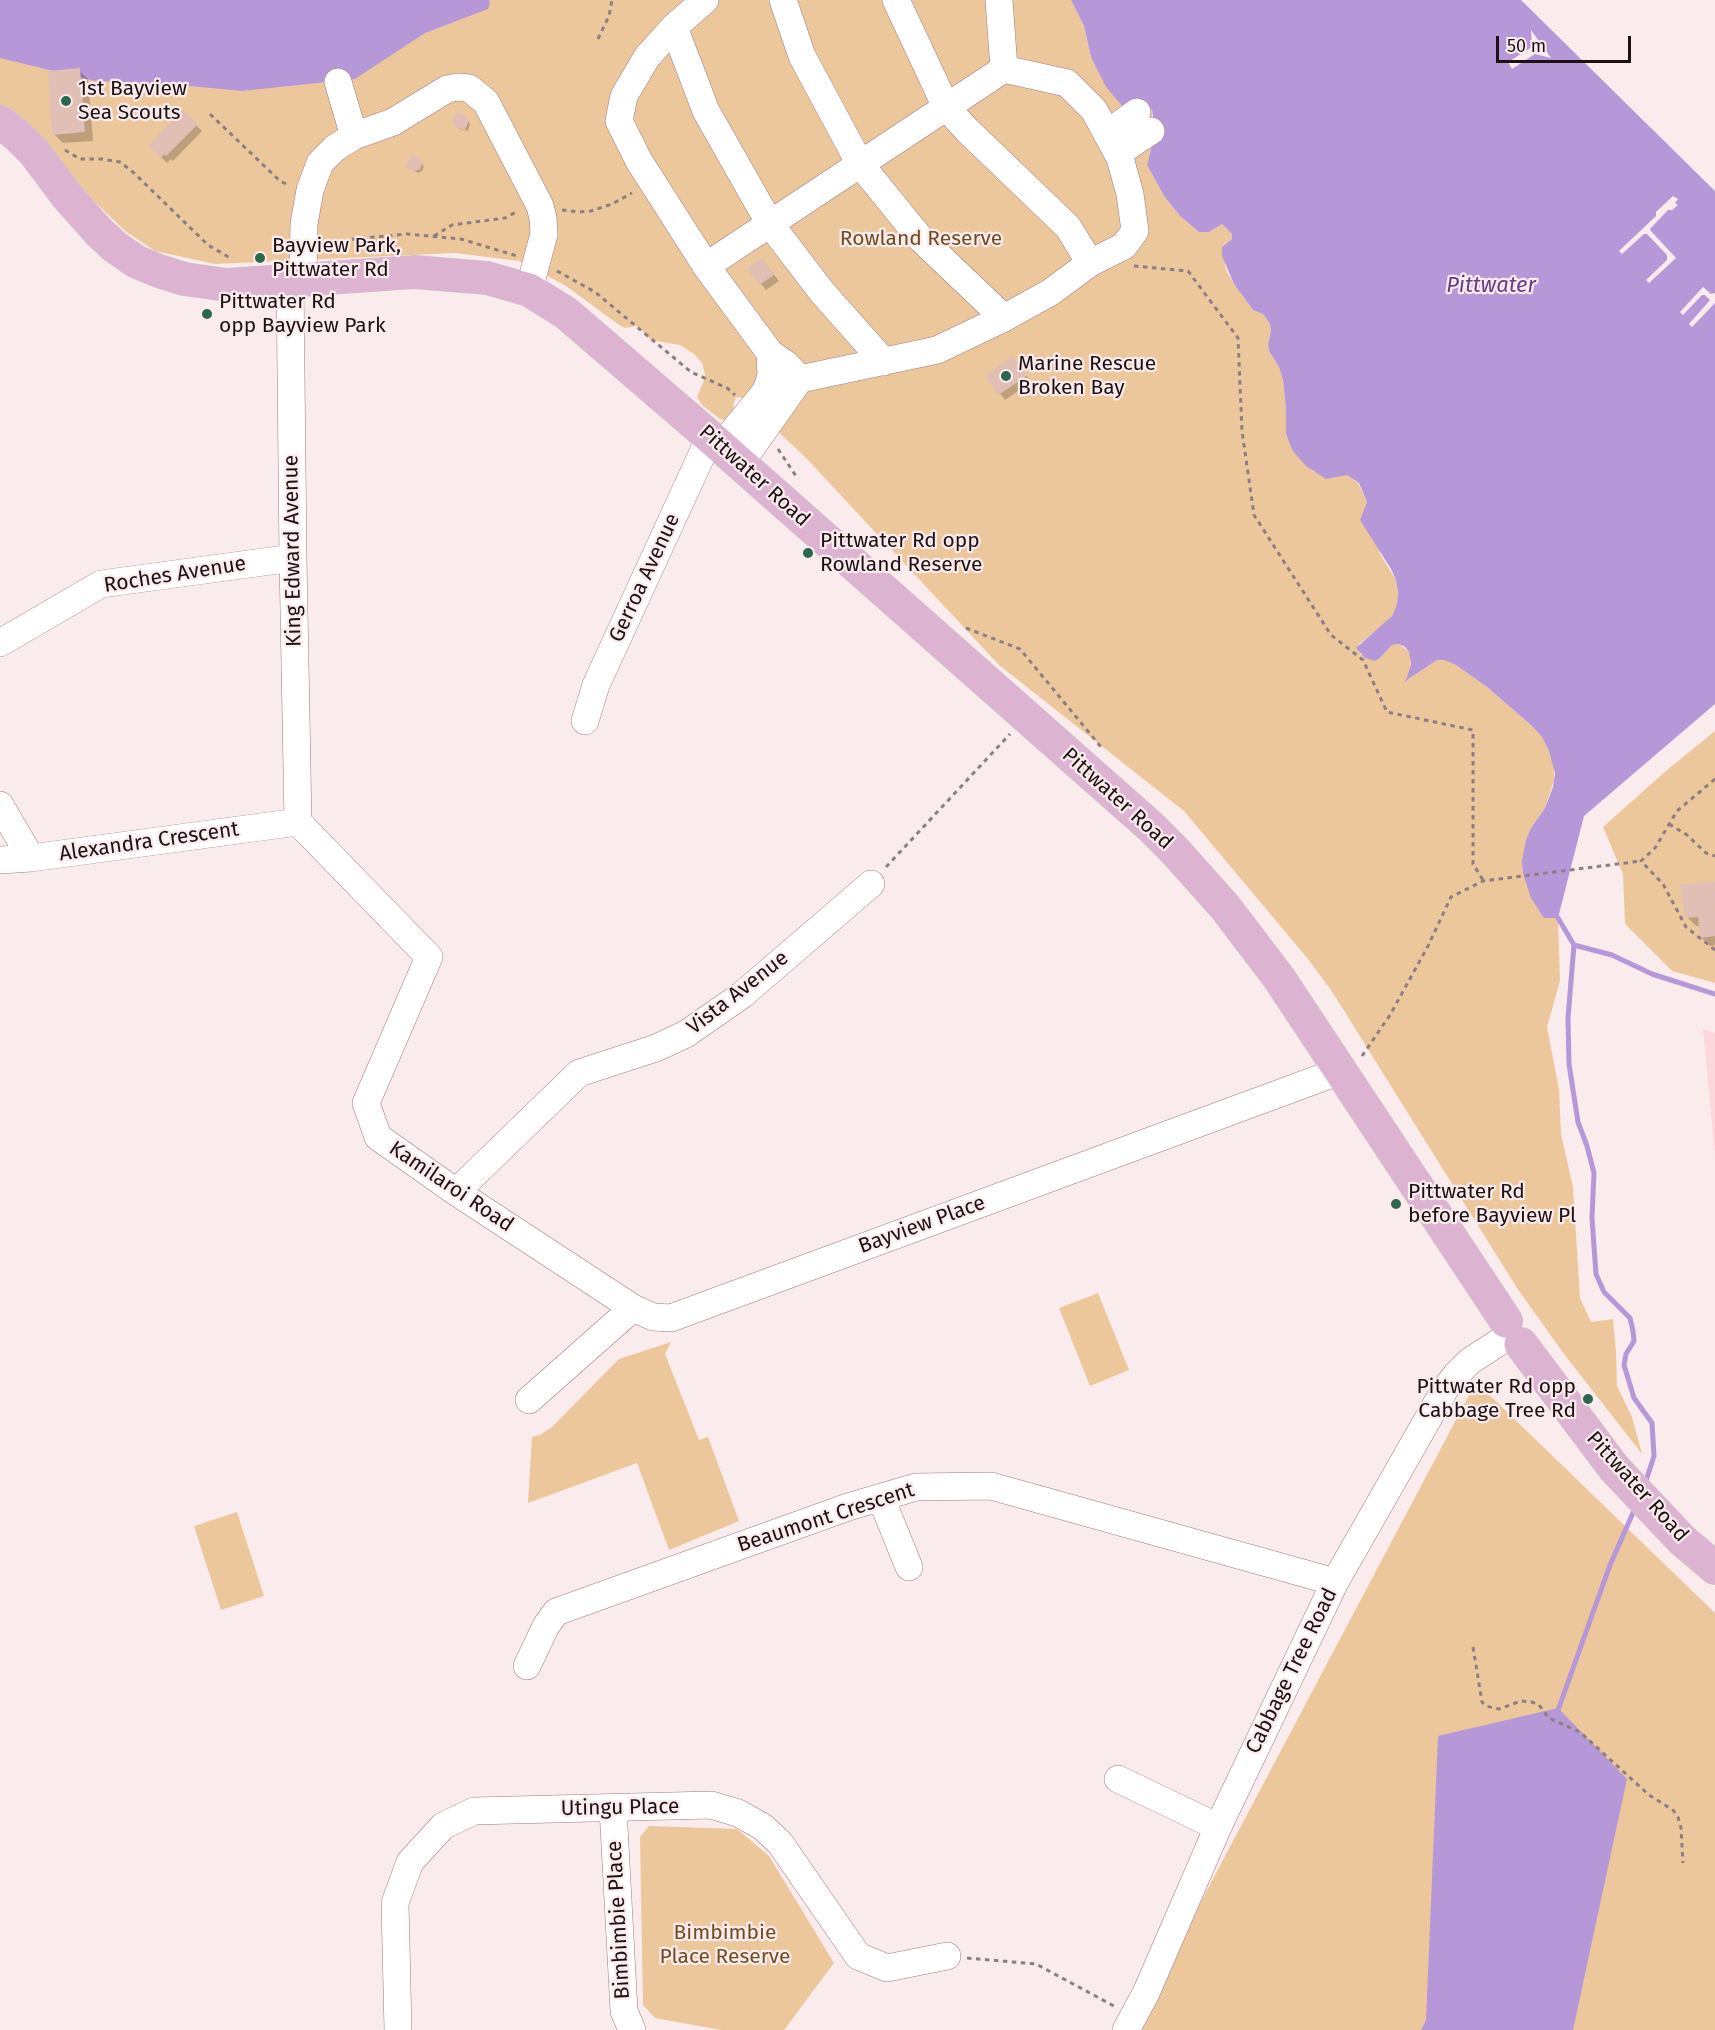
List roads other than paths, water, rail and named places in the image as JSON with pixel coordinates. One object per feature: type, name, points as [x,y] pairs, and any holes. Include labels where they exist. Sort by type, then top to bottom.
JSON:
[{"type":"main road","name":"Pittwater Road","points":[[0,122],[34,152],[67,196],[115,247],[137,262],[184,279],[227,285],[414,272],[486,278],[529,290],[566,313],[724,449],[1150,826],[1202,879],[1279,978],[1351,1064],[1509,1335],[1614,1468],[1682,1540],[1715,1568]]},
{"type":"street","points":[[705,0],[674,27],[647,57],[624,96],[619,121],[639,161],[706,266],[770,353],[786,364],[800,379]]},
{"type":"street","points":[[783,0],[802,56],[860,164],[920,238],[1004,318]]},
{"type":"street","points":[[896,0],[946,107],[1068,227],[1090,263]]},
{"type":"street","points":[[999,0],[1004,69]]},
{"type":"street","points":[[674,27],[706,111],[770,224],[822,292],[884,362]]},
{"type":"street","points":[[706,266],[1004,69],[1067,83],[1094,110],[1113,144],[1130,194],[1135,231],[1124,246],[1090,263],[1051,292],[1004,318],[937,350],[800,379],[724,449]]},
{"type":"street","points":[[338,82],[354,136]]},
{"type":"street","name":"King Edward Avenue","points":[[298,822],[292,558],[296,280],[310,190],[320,163],[335,148],[354,136],[393,122],[447,88],[469,88],[486,102],[540,206],[544,234],[529,290]]},
{"type":"street","points":[[1113,144],[1144,121]]},
{"type":"street","points":[[724,449],[766,391],[771,376],[770,353]]},
{"type":"street","name":"Gerroa Avenue","points":[[585,721],[596,685],[724,449]]},
{"type":"street","name":"Roches Avenue","points":[[0,643],[101,584],[292,558]]},
{"type":"street","points":[[0,805],[31,858]]},
{"type":"street","name":"Alexandra Crescent","points":[[0,860],[31,858],[298,822]]},
{"type":"street","name":"Kamilaroi Road","points":[[298,822],[429,957],[366,1103],[378,1137],[456,1192],[633,1308]]},
{"type":"street","name":"Vista Avenue","points":[[456,1192],[579,1073],[656,1048],[686,1034],[742,995],[871,884]]},
{"type":"street","name":"Bayview Place","points":[[633,1308],[653,1317],[671,1318],[1351,1064]]},
{"type":"street","points":[[529,1400],[633,1308]]},
{"type":"street","name":"Cabbage Tree Road","points":[[1129,2023],[1150,1983],[1218,1827],[1335,1582],[1445,1389],[1470,1361],[1509,1335]]},
{"type":"street","name":"Beaumont Crescent","points":[[526,1666],[546,1626],[556,1612],[848,1507],[916,1487],[991,1486],[1335,1582]]},
{"type":"street","points":[[881,1498],[909,1567]]},
{"type":"street","points":[[1118,1779],[1218,1827]]},
{"type":"street","name":"Utingu Place","points":[[398,2030],[395,1903],[410,1862],[443,1826],[474,1811],[711,1806],[738,1813],[763,1827],[780,1843],[858,1956],[887,1968],[947,1956]]},
{"type":"street","name":"Bimbimbie Place","points":[[613,1808],[624,2011],[632,2030]]},
{"type":"water","points":[[0,0],[489,0],[490,3],[488,9],[425,33],[355,79],[242,91],[169,84],[95,81],[0,58]]},
{"type":"water","name":"Pittwater","points":[[1071,0],[1521,0],[1715,191],[1715,704],[1584,816],[1558,918],[1544,918],[1531,898],[1523,874],[1522,861],[1526,840],[1531,828],[1545,808],[1553,787],[1555,773],[1549,751],[1542,737],[1487,687],[1456,665],[1437,660],[1404,682],[1411,664],[1409,652],[1405,647],[1399,644],[1392,645],[1375,661],[1365,658],[1356,648],[1392,616],[1397,604],[1398,592],[1391,569],[1360,520],[1367,502],[1359,483],[1347,475],[1326,479],[1306,466],[1292,450],[1286,434],[1283,380],[1279,367],[1269,351],[1270,324],[1263,314],[1253,310],[1234,284],[1222,256],[1222,247],[1232,239],[1232,234],[1222,224],[1209,232],[1199,232],[1180,216],[1164,196],[1147,165],[1152,145],[1139,126],[1153,117],[1152,110],[1147,106],[1124,108],[1106,87],[1091,57],[1084,26]]},
{"type":"water","points":[[1558,1708],[1627,1779],[1573,2030],[1421,2030],[1426,2020],[1438,1736]]},
{"type":"waterway","points":[[1558,918],[1574,945],[1568,1018],[1569,1064],[1578,1122],[1594,1173],[1592,1218],[1596,1274],[1604,1292],[1630,1318],[1634,1341],[1626,1354],[1624,1365],[1634,1398],[1652,1423],[1654,1456],[1645,1484]]},
{"type":"waterway","points":[[1574,945],[1612,955],[1652,974],[1715,994]]},
{"type":"waterway","points":[[1557,1713],[1610,1565],[1636,1506]]},
{"type":"place","name":"1st Bayview Sea Scouts","points":[[66,101]]},
{"type":"place","name":"Bayview Park, Pittwater Rd","points":[[260,258]]},
{"type":"place","name":"Pittwater Rd opp Bayview Park","points":[[207,314]]},
{"type":"place","name":"Marine Rescue Broken Bay","points":[[1006,376]]},
{"type":"place","name":"Pittwater Rd opp Rowland Reserve","points":[[808,553]]},
{"type":"place","name":"Pittwater Rd before Bayview Pl","points":[[1396,1204]]},
{"type":"place","name":"Pittwater Rd opp Cabbage Tree Rd","points":[[1588,1399]]},
{"type":"park label","name":"Rowland Reserve","points":[[921,239]]},
{"type":"park label","name":"Bimbimbie Place Reserve","points":[[725,1945]]}]
